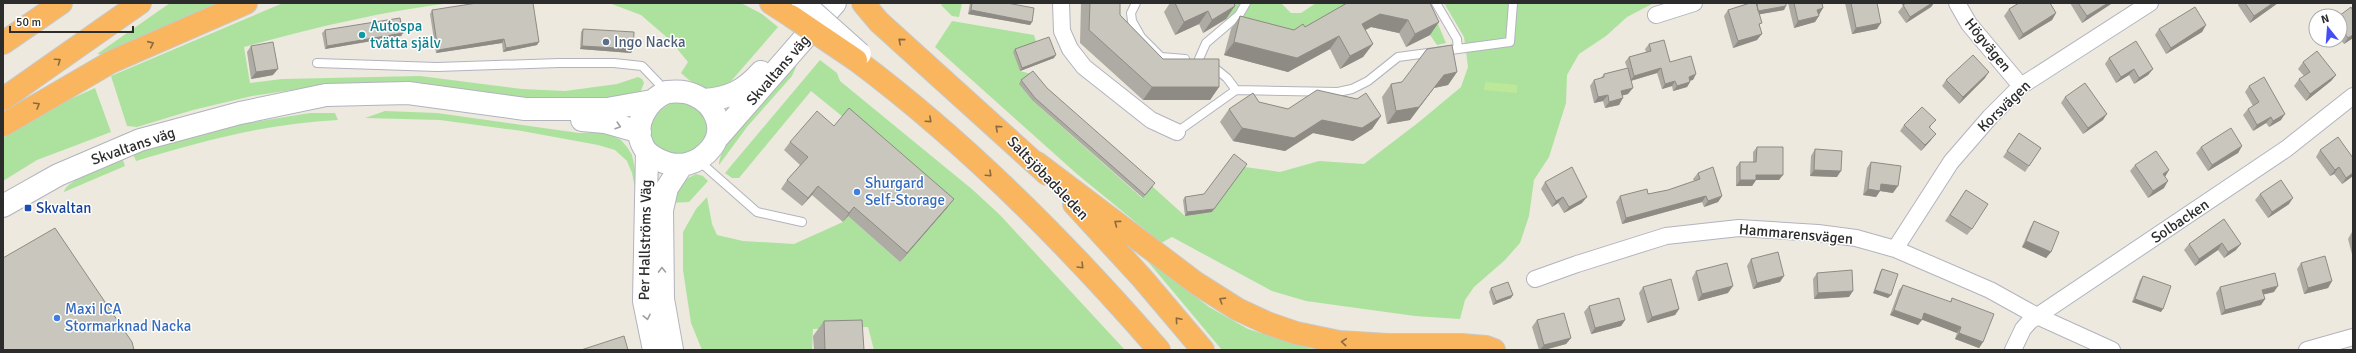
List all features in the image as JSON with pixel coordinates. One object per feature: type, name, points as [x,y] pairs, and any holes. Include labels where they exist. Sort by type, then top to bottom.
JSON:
[{"type":"highway","points":[[3,43],[61,3]]},
{"type":"highway","points":[[3,99],[140,3]]},
{"type":"highway","points":[[771,3],[797,9],[901,93],[1008,191],[1116,302],[1159,350]]},
{"type":"highway","name":"Saltsjöbadsleden","points":[[863,3],[879,22],[1037,163],[1142,278],[1203,350]]},
{"type":"highway","points":[[3,125],[111,62],[243,4]]},
{"type":"highway","points":[[1037,163],[1196,283],[1237,309],[1267,323],[1296,333],[1339,342],[1388,345],[1462,345],[1486,347],[1494,350]]},
{"type":"main road","name":"Skvaltans väg","points":[[3,206],[58,175],[115,149],[226,117],[326,95],[408,94],[525,109],[607,109],[688,92],[703,100],[718,99],[742,90],[820,3]]},
{"type":"main road","name":"Skvaltans väg","points":[[690,163],[709,151],[718,136],[835,3]]},
{"type":"main road","points":[[854,3],[879,22]]},
{"type":"main road","points":[[660,97],[642,117],[640,132],[643,147],[647,152],[666,163],[690,163]]},
{"type":"main road","points":[[703,100],[719,124],[718,136]]},
{"type":"main road","name":"Skvaltans väg","points":[[525,109],[557,118],[606,122],[640,132]]},
{"type":"main road","name":"Per Hallströms Väg","points":[[647,152],[644,301],[654,350]]},
{"type":"main road","name":"Per Hallströms Väg","points":[[672,350],[663,299],[662,210],[667,188],[690,163]]},
{"type":"street","points":[[1061,3],[1062,31],[1070,49],[1084,67],[1150,120],[1177,132]]},
{"type":"street","points":[[1656,15],[1694,3]]},
{"type":"street","name":"Högvägen","points":[[1957,3],[1969,24],[2021,86]]},
{"type":"street","name":"Korsvägen","points":[[1895,249],[1951,162],[1990,117],[2021,86],[2150,3]]},
{"type":"street","name":"Solbacken","points":[[2013,350],[2023,329],[2037,316],[2286,150],[2353,96]]},
{"type":"street","name":"Hammarensvägen","points":[[1535,279],[1666,236],[1739,228],[1818,233],[1856,238],[1895,249],[1990,290],[2037,316],[2112,350]]},
{"type":"street","points":[[2307,350],[2353,337]]},
{"type":"lane","points":[[1136,3],[1131,13],[1135,29],[1162,56],[1168,59],[1199,59],[1216,68],[1236,90]]},
{"type":"lane","points":[[1199,59],[1206,43],[1239,15],[1246,3]]},
{"type":"lane","points":[[1436,3],[1457,39],[1458,49]]},
{"type":"lane","points":[[1177,132],[1236,90],[1338,92],[1352,89],[1368,80],[1398,57],[1510,42],[1513,3]]},
{"type":"lane","points":[[317,63],[437,68],[559,63],[614,63],[642,66],[660,97]]},
{"type":"lane","points":[[690,163],[757,212],[802,222]]},
{"type":"green space","points":[[170,3],[224,3],[107,55],[97,54]]},
{"type":"green space","points":[[283,3],[450,3],[346,21],[244,47],[250,83],[282,79],[420,76],[522,89],[565,91],[617,84],[638,77],[642,79],[644,83],[640,93],[603,103],[318,86],[252,96],[193,110],[137,127],[127,126],[111,76]]},
{"type":"green space","points":[[609,3],[741,3],[762,14],[778,27],[726,87],[709,90],[689,80],[681,73],[688,62],[670,40],[641,15]]},
{"type":"green space","points":[[943,3],[962,3],[959,17],[952,16],[941,5]]},
{"type":"green space","points":[[1218,3],[1242,3],[1235,16],[1227,21]]},
{"type":"green space","points":[[1249,3],[1281,3],[1291,13],[1301,13],[1316,3],[1361,3],[1309,33],[1241,21]]},
{"type":"green space","points":[[1444,3],[1654,3],[1627,17],[1606,36],[1579,54],[1567,75],[1566,103],[1549,157],[1534,180],[1529,216],[1520,243],[1505,260],[1474,287],[1465,300],[1460,319],[1415,316],[1306,301],[1272,291],[1172,237],[1161,243],[1077,174],[935,47],[952,21],[1034,35],[1037,44],[1020,71],[1031,74],[1033,101],[1142,198],[1153,187],[1185,216],[1212,212],[1245,167],[1280,172],[1319,161],[1364,164],[1419,122],[1461,87],[1468,67],[1464,37]]},
{"type":"green space","points":[[1438,24],[1446,43],[1437,45],[1430,35]]},
{"type":"green space","points":[[820,60],[837,73],[840,81],[973,190],[1000,215],[1125,350],[874,350],[868,327],[813,329],[812,350],[702,350],[691,323],[683,270],[683,232],[696,209],[707,197],[712,224],[717,235],[743,241],[794,244],[843,222],[848,216],[900,262],[843,117],[811,91],[739,178],[732,178],[725,173]]},
{"type":"green space","points":[[792,64],[796,67],[792,76],[747,127],[719,165],[721,156],[727,144],[737,129]]},
{"type":"green space","points":[[1485,82],[1517,85],[1517,93],[1484,90]]},
{"type":"green space","points":[[95,88],[111,132],[37,160],[3,181],[3,138],[64,102]]},
{"type":"green space","points":[[675,102],[688,104],[700,111],[707,122],[708,128],[704,142],[697,152],[669,157],[655,145],[651,138],[650,131],[653,119],[658,113],[663,108]]},
{"type":"green space","points":[[385,111],[437,113],[579,133],[604,132],[621,140],[632,155],[636,174],[636,193],[632,173],[627,161],[615,150],[598,145],[522,131],[440,120],[365,118]]},
{"type":"green space","points":[[310,113],[335,113],[338,120],[287,125],[236,134],[136,161],[133,154],[230,126]]},
{"type":"green space","points":[[123,160],[125,166],[64,192],[66,187],[80,178]]},
{"type":"green space","points":[[696,174],[703,176],[708,181],[689,202],[669,203],[682,181]]},
{"type":"green space","points":[[1145,258],[1209,307],[1248,329],[1315,350],[1222,350]]},
{"type":"building","points":[[477,3],[533,3],[539,42],[506,48],[504,39],[438,50],[432,10]]},
{"type":"building","points":[[972,3],[1007,3],[1034,8],[1032,22],[971,10]]},
{"type":"building","points":[[1090,3],[1120,3],[1120,15],[1163,59],[1219,59],[1219,87],[1152,87],[1089,30]]},
{"type":"building","points":[[1175,3],[1234,3],[1235,6],[1212,20],[1208,11],[1184,22]]},
{"type":"building","points":[[1347,3],[1430,3],[1439,22],[1415,34],[1408,20],[1380,14],[1362,24],[1373,44],[1350,56],[1339,36],[1297,58],[1234,42],[1240,16],[1294,30],[1303,24],[1305,27]]},
{"type":"building","points":[[1750,3],[1756,3],[1762,23],[1759,24],[1762,34],[1738,41],[1728,10]]},
{"type":"building","points":[[1757,3],[1786,3],[1786,6],[1758,11]]},
{"type":"building","points":[[1794,3],[1822,3],[1823,8],[1817,10],[1819,16],[1798,21]]},
{"type":"building","points":[[1851,3],[1877,3],[1881,23],[1856,28]]},
{"type":"building","points":[[1906,3],[1932,3],[1910,17],[1903,5]]},
{"type":"building","points":[[2019,3],[2050,3],[2056,13],[2023,34],[2009,9]]},
{"type":"building","points":[[2078,3],[2108,3],[2087,16]]},
{"type":"building","points":[[2245,3],[2273,3],[2254,16]]},
{"type":"building","points":[[2195,7],[2206,25],[2171,48],[2159,29]]},
{"type":"building","points":[[2351,7],[2353,11],[2353,35],[2348,38],[2348,9]]},
{"type":"building","name":"Autospa tvätta själv","points":[[400,18],[403,33],[327,46],[325,30]]},
{"type":"building","name":"Ingo Nacka","points":[[583,29],[634,32],[633,49],[582,46]]},
{"type":"building","points":[[1049,37],[1056,55],[1022,68],[1015,49]]},
{"type":"building","points":[[1664,40],[1670,62],[1691,56],[1696,74],[1689,77],[1690,82],[1677,86],[1675,81],[1665,84],[1661,68],[1634,76],[1629,57],[1651,51],[1649,44]]},
{"type":"building","points":[[2136,41],[2153,69],[2139,78],[2134,69],[2121,77],[2109,58]]},
{"type":"building","points":[[273,42],[278,69],[256,72],[251,46]]},
{"type":"building","points":[[1452,45],[1457,72],[1444,75],[1419,107],[1396,111],[1391,84],[1402,82],[1427,49]]},
{"type":"building","points":[[2317,51],[2336,75],[2310,94],[2299,79],[2310,72],[2303,62]]},
{"type":"building","points":[[1973,55],[1989,72],[1963,97],[1946,80]]},
{"type":"building","points":[[1628,68],[1633,88],[1621,91],[1623,98],[1609,102],[1608,95],[1598,97],[1594,80],[1604,77],[1604,74]]},
{"type":"building","points":[[1033,71],[1047,88],[1155,183],[1145,195],[1035,98],[1021,80]]},
{"type":"building","points":[[2264,77],[2285,114],[2273,121],[2271,117],[2257,125],[2248,109],[2259,102],[2249,86]]},
{"type":"building","points":[[2085,83],[2107,114],[2088,128],[2065,97]]},
{"type":"building","points":[[1317,90],[1357,99],[1366,93],[1381,116],[1362,128],[1322,120],[1294,138],[1242,128],[1229,109],[1253,93],[1259,102],[1288,109]]},
{"type":"building","points":[[1922,107],[1936,120],[1929,127],[1936,134],[1925,145],[1904,125]]},
{"type":"building","name":"Shurgard Self-Storage","points":[[849,108],[954,199],[907,253],[854,207],[849,213],[818,186],[808,198],[787,180],[808,157],[790,142],[817,111],[834,126]]},
{"type":"building","points":[[2231,128],[2242,146],[2212,165],[2201,147]]},
{"type":"building","points":[[2019,133],[2041,148],[2029,166],[2007,151]]},
{"type":"building","points":[[2338,137],[2353,158],[2353,173],[2346,178],[2339,167],[2335,170],[2320,150]]},
{"type":"building","points":[[1757,147],[1783,147],[1783,175],[1756,175],[1756,180],[1740,180],[1740,162],[1756,162]]},
{"type":"building","points":[[1815,149],[1842,151],[1841,171],[1814,170]]},
{"type":"building","points":[[2156,151],[2169,170],[2163,174],[2168,181],[2153,191],[2135,165]]},
{"type":"building","points":[[1234,154],[1247,164],[1214,209],[1187,212],[1185,197],[1204,194]]},
{"type":"building","points":[[1871,162],[1901,166],[1898,186],[1881,184],[1880,191],[1868,189]]},
{"type":"building","points":[[1572,167],[1587,197],[1569,207],[1563,197],[1556,201],[1545,182]]},
{"type":"building","points":[[1713,167],[1722,196],[1708,201],[1706,196],[1626,218],[1620,196],[1647,189],[1648,194],[1668,190],[1700,179],[1698,173]]},
{"type":"building","points":[[2281,180],[2293,198],[2272,212],[2260,194]]},
{"type":"building","points":[[1966,190],[1988,204],[1972,229],[1950,215]]},
{"type":"building","points":[[2224,219],[2241,244],[2228,252],[2222,243],[2199,259],[2189,244]]},
{"type":"building","points":[[2034,221],[2059,232],[2051,252],[2026,241]]},
{"type":"building","name":"Maxi ICA Stormarknad Nacka","points":[[55,228],[132,342],[134,350],[3,350],[3,258]]},
{"type":"building","points":[[1778,252],[1784,276],[1757,283],[1751,259]]},
{"type":"building","points":[[2325,256],[2332,281],[2308,288],[2301,263]]},
{"type":"building","points":[[1727,263],[1733,286],[1702,294],[1696,271]]},
{"type":"building","points":[[1882,269],[1898,274],[1891,295],[1875,290]]},
{"type":"building","points":[[1852,270],[1853,291],[1818,293],[1817,273]]},
{"type":"building","points":[[2275,273],[2278,286],[2262,290],[2265,299],[2225,310],[2220,287]]},
{"type":"building","points":[[2143,276],[2171,286],[2163,309],[2135,299]]},
{"type":"building","points":[[1671,279],[1679,309],[1652,317],[1643,287]]},
{"type":"building","points":[[1508,282],[1513,295],[1496,301],[1491,288]]},
{"type":"building","points":[[1903,285],[1951,302],[1952,298],[1994,314],[1983,342],[1959,333],[1961,327],[1924,313],[1922,320],[1894,310]]},
{"type":"building","points":[[1619,298],[1625,320],[1595,328],[1589,306]]},
{"type":"building","points":[[1564,313],[1571,338],[1544,345],[1537,320]]},
{"type":"building","points":[[862,320],[864,350],[825,350],[824,321]]},
{"type":"building","points":[[624,336],[628,350],[581,350]]},
{"type":"place","name":"Autospa tvätta själv","points":[[362,35]]},
{"type":"place","name":"Ingo Nacka","points":[[606,42]]},
{"type":"place","name":"Shurgard Self-Storage","points":[[857,192]]},
{"type":"place","name":"Skvaltan","points":[[28,208]]},
{"type":"place","name":"Maxi ICA Stormarknad Nacka","points":[[57,318]]}]
